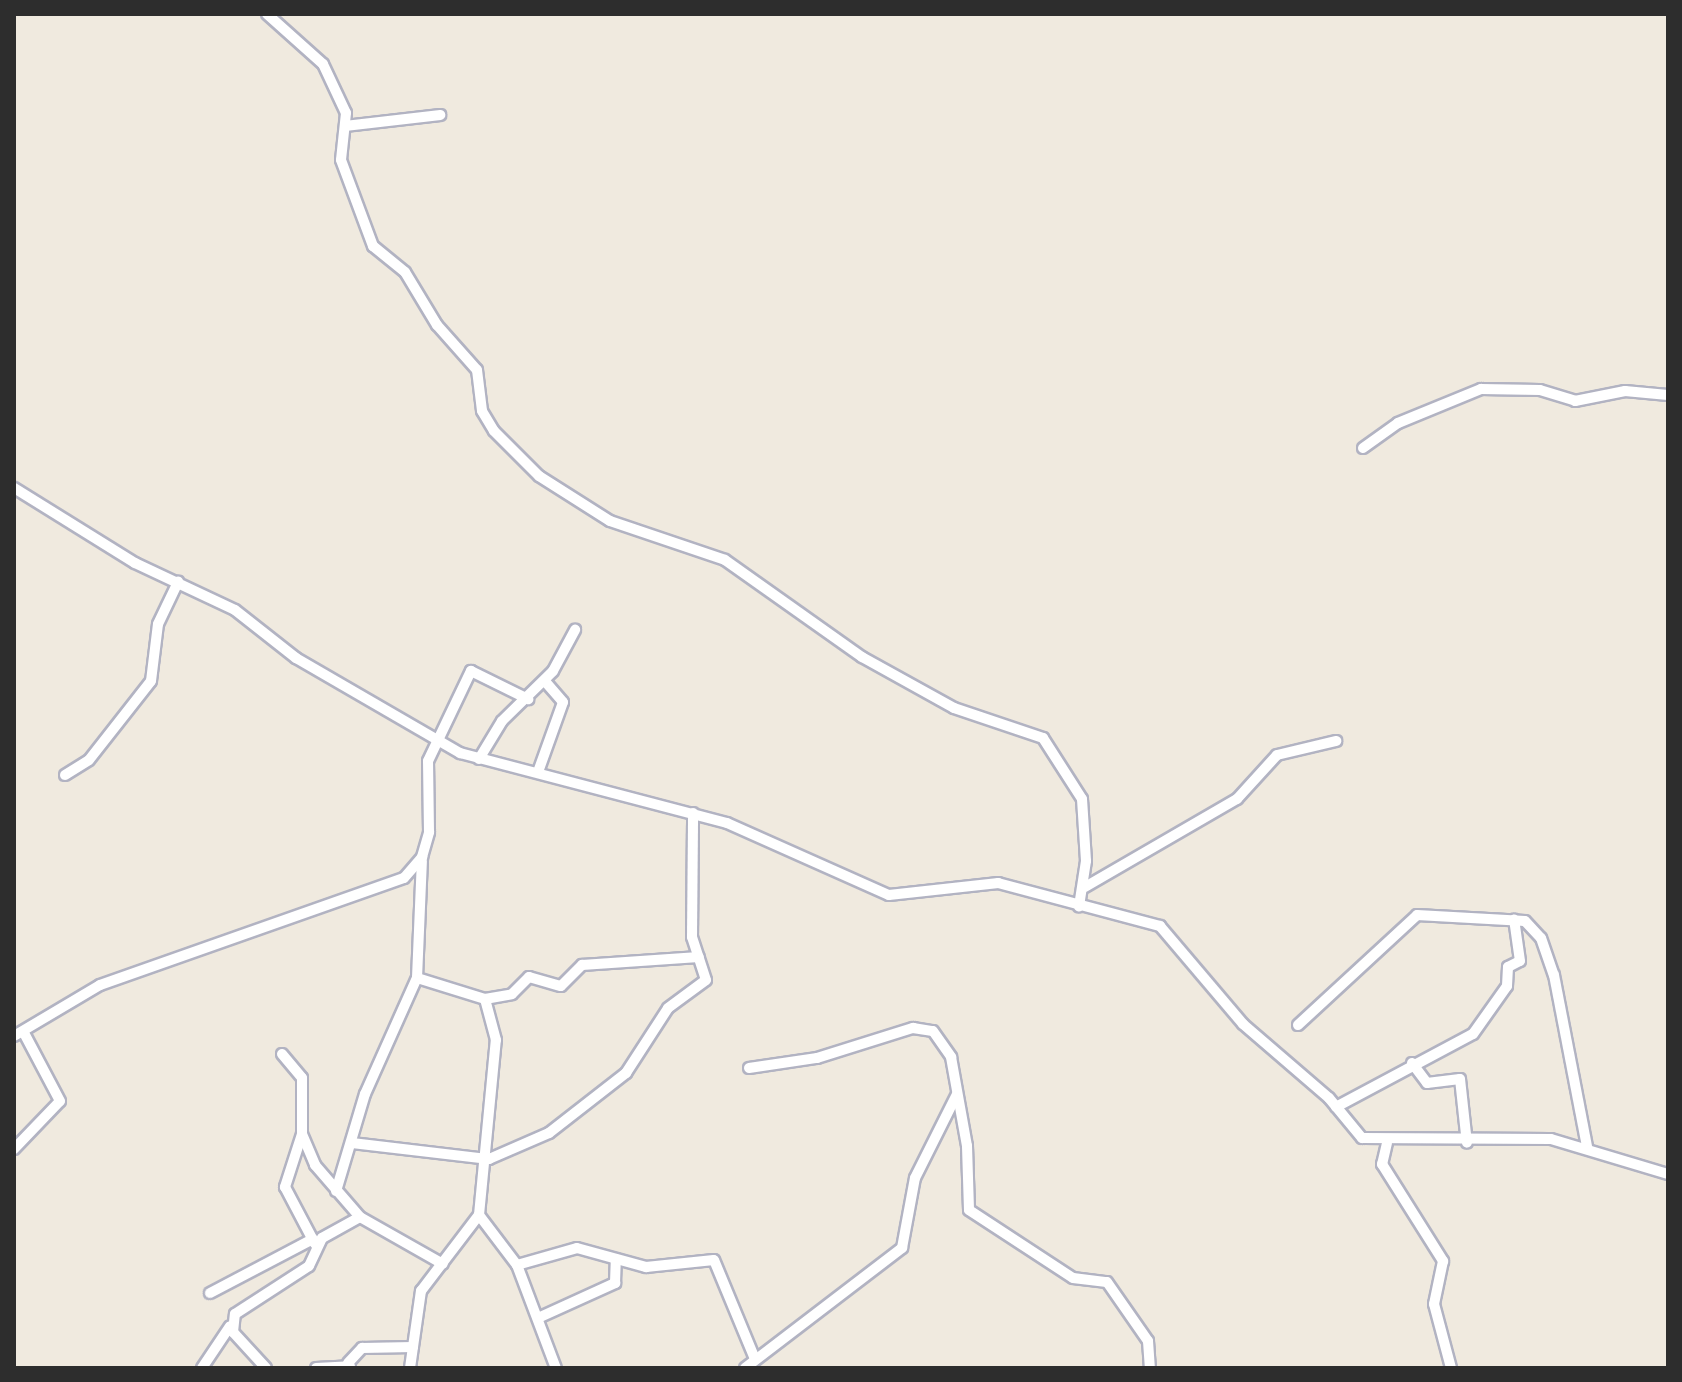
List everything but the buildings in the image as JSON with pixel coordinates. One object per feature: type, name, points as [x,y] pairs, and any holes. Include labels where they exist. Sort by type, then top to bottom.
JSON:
[{"type":"street","points":[[267,14],[319,58],[345,126],[341,160],[373,246],[410,278],[437,325],[477,370],[482,411],[494,431],[539,476],[598,514],[737,566],[846,648],[954,708],[1043,738],[1082,799],[1085,887],[1079,906]]},
{"type":"street","points":[[345,126],[440,115]]},
{"type":"street","points":[[1363,448],[1398,423],[1481,389],[1540,390],[1575,401],[1636,391],[1668,395]]},
{"type":"street","points":[[14,488],[178,582],[235,610],[296,658],[437,744],[479,759],[693,813],[889,895],[998,883],[1169,931],[1243,1024],[1336,1107],[1362,1138],[1387,1143],[1467,1143],[1528,1137],[1587,1147],[1668,1174]]},
{"type":"street","points":[[65,775],[89,760],[151,681],[158,624],[178,582]]},
{"type":"street","points":[[479,759],[502,721],[545,681],[575,630]]},
{"type":"street","points":[[336,1191],[365,1094],[417,978],[422,857],[429,832],[424,773],[473,669],[528,699]]},
{"type":"street","points":[[538,772],[563,702],[545,681]]},
{"type":"street","points":[[1085,887],[1237,799],[1277,755],[1336,741]]},
{"type":"street","points":[[352,1143],[481,1161],[549,1133],[626,1073],[668,1008],[704,984],[692,937],[693,813]]},
{"type":"street","points":[[14,1149],[60,1101],[19,1034],[100,985],[366,896],[404,878],[422,857]]},
{"type":"street","points":[[1298,1025],[1417,915],[1514,919],[1534,927],[1546,949],[1587,1147]]},
{"type":"street","points":[[1336,1107],[1412,1063],[1473,1034],[1502,996],[1508,967],[1520,961],[1514,919]]},
{"type":"street","points":[[417,978],[485,999],[512,994],[529,977],[561,986],[582,965],[699,957]]},
{"type":"street","points":[[410,1368],[421,1291],[479,1215],[481,1161],[496,1040],[485,999]]},
{"type":"street","points":[[749,1068],[817,1058],[913,1028],[944,1042],[957,1094],[976,1220],[1026,1241],[1073,1278],[1107,1282],[1148,1341],[1150,1368]]},
{"type":"street","points":[[202,1368],[245,1304],[309,1266],[314,1242],[285,1184],[302,1134],[302,1078],[282,1054]]},
{"type":"street","points":[[1412,1063],[1427,1083],[1460,1079],[1467,1143]]},
{"type":"street","points":[[745,1368],[902,1248],[915,1178],[957,1094]]},
{"type":"street","points":[[302,1134],[336,1191],[360,1217],[443,1264]]},
{"type":"street","points":[[1387,1143],[1382,1164],[1443,1261],[1434,1304],[1451,1368]]},
{"type":"street","points":[[479,1215],[517,1265],[556,1368]]},
{"type":"street","points":[[210,1293],[360,1217]]},
{"type":"street","points":[[517,1265],[577,1248],[658,1268],[714,1260],[755,1359]]},
{"type":"street","points":[[538,1318],[615,1283],[616,1259]]},
{"type":"street","points":[[230,1326],[266,1368]]},
{"type":"street","points":[[316,1368],[350,1366],[362,1348],[413,1347]]}]
